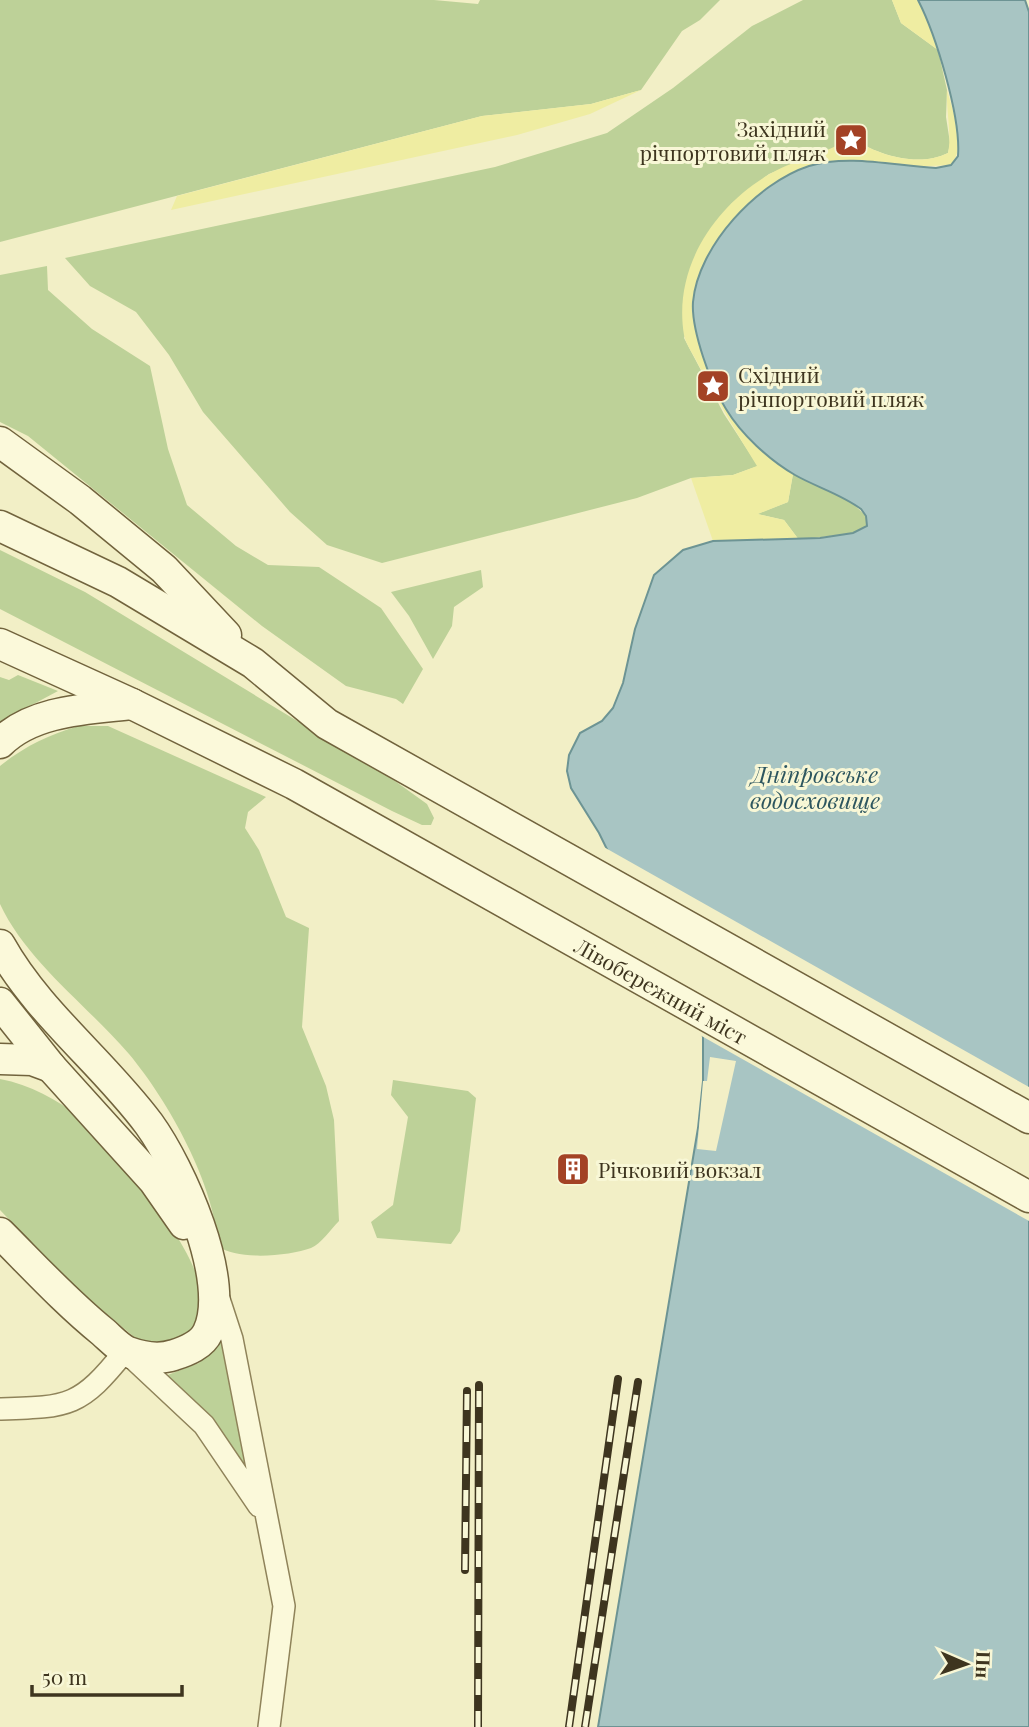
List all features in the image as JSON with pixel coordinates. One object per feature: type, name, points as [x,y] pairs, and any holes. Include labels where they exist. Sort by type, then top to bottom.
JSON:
[{"type":"main road","points":[[0,442],[80,500],[164,569],[253,663],[327,724],[1029,1118]]},
{"type":"main road","points":[[0,526],[118,582],[253,663]]},
{"type":"main road","name":"Лівобережний міст","points":[[0,644],[132,704],[294,784],[1029,1197]]},
{"type":"main road","points":[[0,743],[27,725],[53,716],[132,704]]},
{"type":"main road","points":[[0,945],[36,995],[149,1124],[170,1158],[198,1223],[213,1280],[215,1312],[207,1335],[190,1350],[167,1357],[150,1358],[125,1351],[67,1301],[0,1233]]},
{"type":"main road","points":[[0,1003],[51,1067],[154,1181],[181,1220],[213,1280]]},
{"type":"main road","points":[[0,1059],[33,1060],[51,1067]]},
{"type":"street","points":[[213,1280],[232,1339],[284,1606],[270,1727]]},
{"type":"street","points":[[0,1409],[66,1405],[84,1395],[104,1377],[125,1351],[204,1424],[238,1471],[267,1519]]},
{"type":"green space","points":[[0,0],[434,0],[478,4],[480,0],[720,0],[700,20],[682,31],[641,90],[591,104],[482,116],[0,242]]},
{"type":"green space","points":[[803,0],[892,0],[901,23],[938,50],[947,90],[946,117],[950,143],[948,153],[911,159],[885,154],[850,137],[836,147],[769,174],[731,204],[684,338],[724,414],[758,466],[733,475],[691,478],[637,498],[382,563],[327,545],[290,512],[203,412],[169,355],[136,312],[90,286],[65,258],[495,167],[607,133],[673,88],[752,26]]},
{"type":"green space","points":[[47,266],[48,290],[92,329],[150,366],[168,449],[187,505],[236,546],[268,565],[319,567],[381,608],[423,669],[403,704],[396,699],[346,686],[262,626],[28,436],[0,422],[0,275]]},
{"type":"green space","points":[[793,474],[850,501],[866,516],[867,526],[853,533],[799,540],[784,520],[757,514],[788,502]]},
{"type":"green space","points":[[0,550],[85,592],[388,776],[427,804],[434,818],[431,825],[422,825],[392,811],[0,609]]},
{"type":"green space","points":[[481,570],[483,587],[454,607],[452,626],[433,659],[409,616],[391,592]]},
{"type":"green space","points":[[18,675],[58,691],[0,722],[0,677],[9,680]]},
{"type":"green space","points":[[79,726],[108,726],[266,797],[248,812],[245,828],[259,850],[286,917],[309,928],[302,1027],[326,1086],[334,1120],[339,1221],[311,1248],[264,1256],[238,1254],[218,1246],[215,1222],[199,1171],[159,1096],[129,1054],[59,983],[26,945],[0,904],[0,766],[37,742]]},
{"type":"green space","points":[[0,1079],[43,1094],[81,1118],[112,1149],[149,1195],[193,1265],[199,1283],[199,1317],[195,1330],[186,1338],[169,1344],[145,1346],[72,1285],[0,1210]]},
{"type":"green space","points":[[393,1080],[468,1091],[476,1098],[460,1231],[451,1244],[377,1238],[371,1222],[393,1205],[408,1117],[391,1095]]},
{"type":"green space","points":[[221,1339],[248,1464],[242,1464],[165,1376],[199,1363]]},
{"type":"sand","points":[[892,0],[918,0],[934,31],[938,50],[901,23]]},
{"type":"sand","points":[[641,90],[590,114],[517,135],[171,210],[177,196],[482,116],[591,104]]},
{"type":"sand","points":[[947,90],[958,139],[956,157],[951,165],[907,167],[834,161],[761,449],[793,474],[788,502],[758,514],[784,520],[799,540],[713,541],[691,478],[733,475],[757,466],[712,390],[684,335],[682,311],[685,287],[691,264],[701,243],[714,223],[748,189],[768,175],[851,137],[872,149],[898,157],[924,159],[948,153]]},
{"type":"water","name":"Дніпровське водосховище","points":[[918,0],[1025,0],[1029,12],[1029,1727],[598,1727],[698,1128],[703,1081],[703,1037],[691,1000],[625,886],[599,833],[571,788],[567,771],[569,755],[580,733],[602,721],[613,708],[623,683],[635,629],[654,575],[683,550],[713,541],[820,538],[853,533],[867,526],[866,516],[861,509],[785,469],[756,446],[739,428],[720,399],[708,372],[695,327],[693,302],[697,281],[706,260],[733,219],[789,174],[809,166],[840,161],[936,168],[951,165],[958,156],[956,120],[946,76]]},
{"type":"pier","points":[[602,846],[1029,1087],[1029,1221],[698,1034],[688,1002],[622,888]]},
{"type":"pier","points":[[710,1057],[736,1061],[716,1151],[697,1149],[703,1081],[707,1081]]},
{"type":"railway","points":[[569,1727],[618,1379]]},
{"type":"railway","points":[[585,1727],[638,1382]]},
{"type":"railway","points":[[478,1727],[479,1385]]},
{"type":"railway","points":[[465,1570],[467,1391]]},
{"type":"place","name":"Західний річпортовий пляж","points":[[851,140]]},
{"type":"place","name":"Східний річпортовий пляж","points":[[713,386]]},
{"type":"place","name":"Річковий вокзал","points":[[573,1169]]}]
